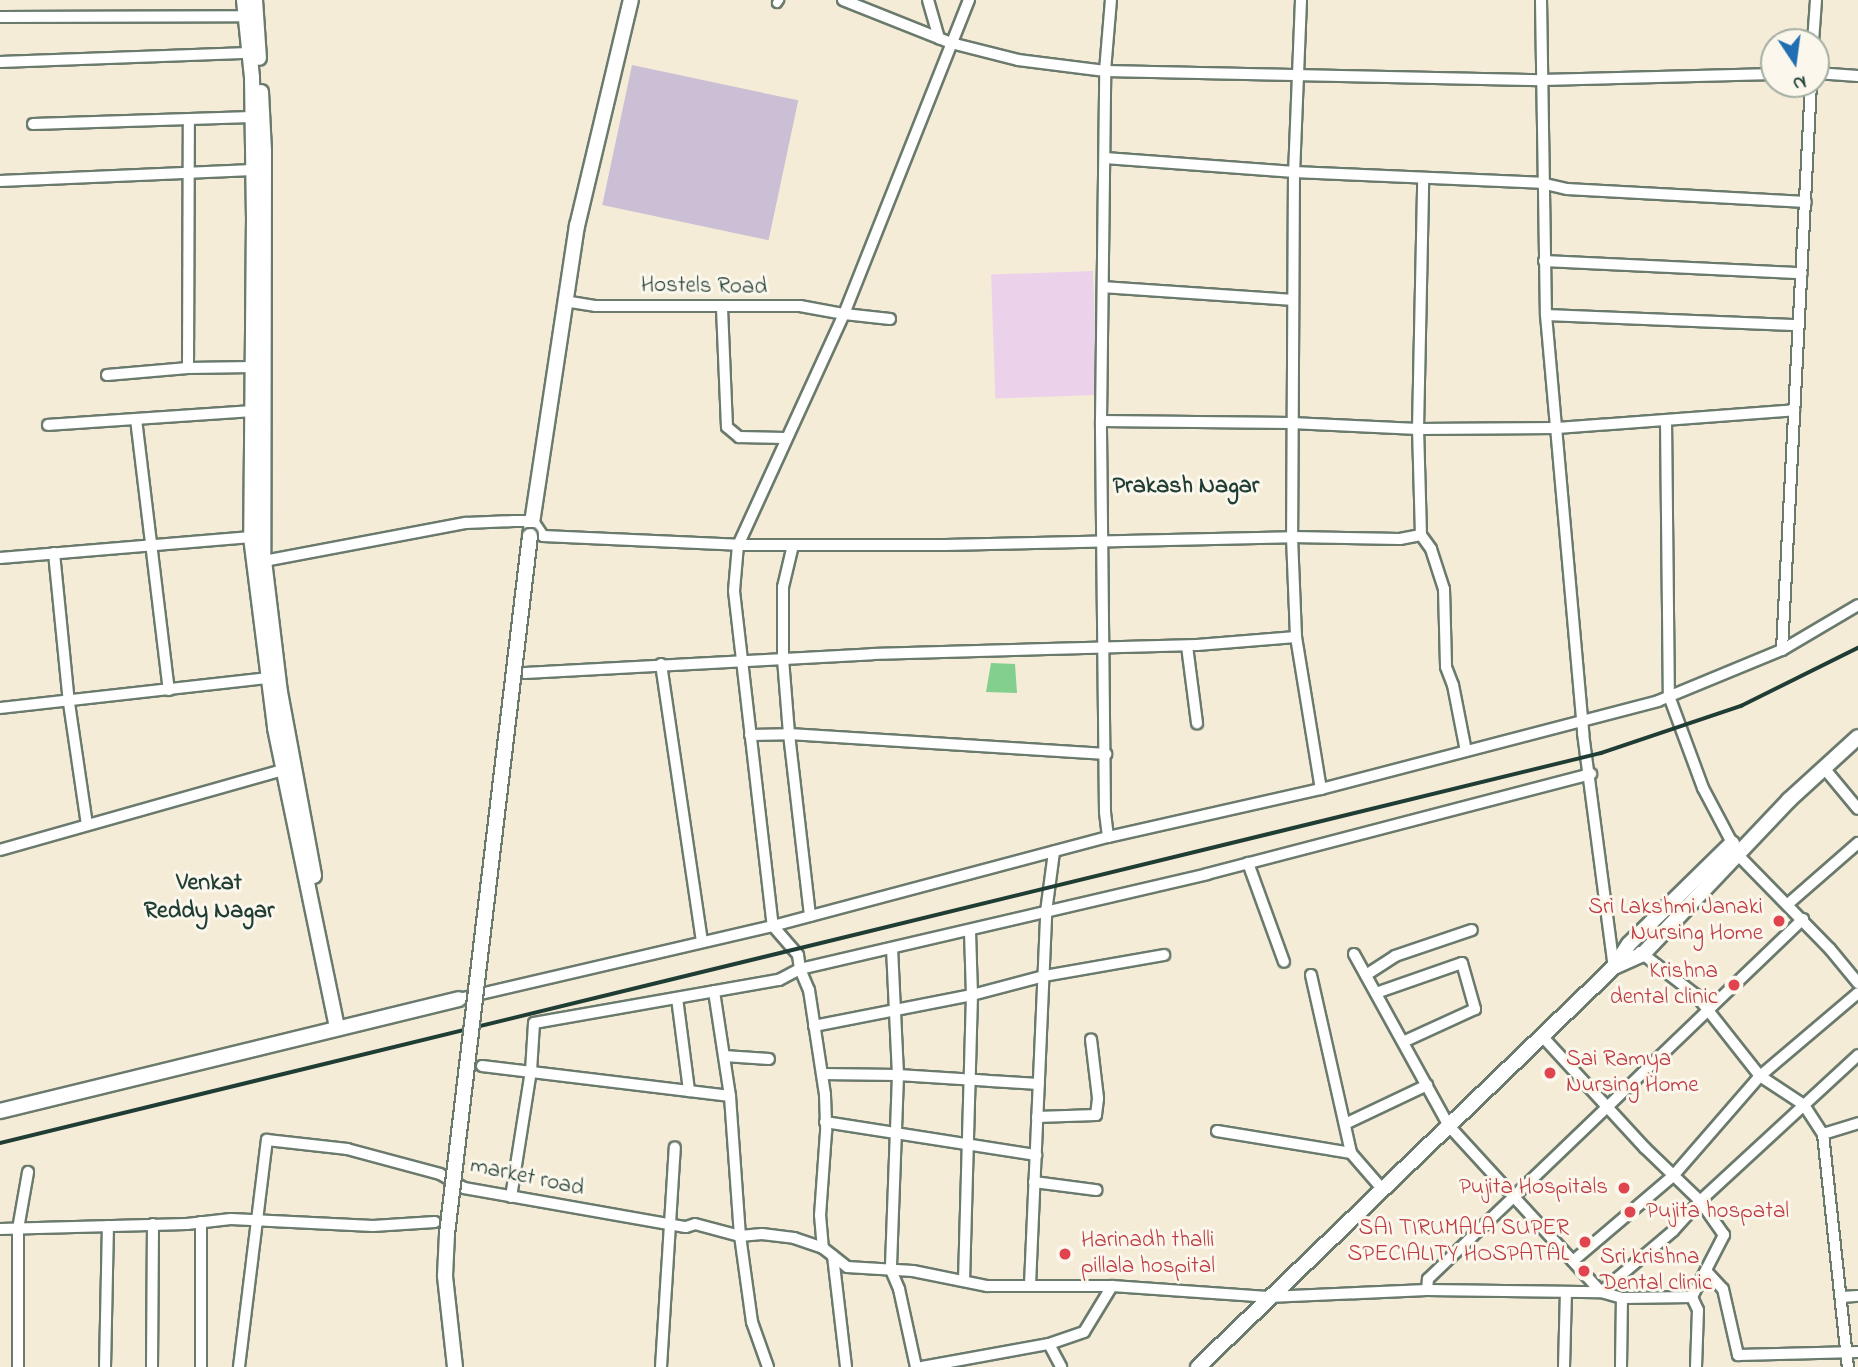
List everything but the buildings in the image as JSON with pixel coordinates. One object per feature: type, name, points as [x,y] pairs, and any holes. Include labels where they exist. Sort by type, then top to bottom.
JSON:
[{"type":"main road","points":[[244,0],[249,53],[253,170],[251,537],[268,678],[283,770],[342,1027]]},
{"type":"main road","points":[[255,0],[264,151],[264,561],[282,706],[342,1027]]},
{"type":"main road","points":[[455,1367],[445,1276],[447,1234],[531,529],[577,226],[631,0]]},
{"type":"main road","points":[[1198,1367],[1614,967],[1629,944],[1858,737]]},
{"type":"main road","points":[[1614,967],[1643,954],[1736,849]]},
{"type":"main road","points":[[0,1111],[459,999]]},
{"type":"street","points":[[843,0],[951,43],[1018,60],[1105,71],[1541,79],[1760,74]]},
{"type":"street","points":[[928,0],[939,38]]},
{"type":"street","points":[[969,0],[844,314],[738,545],[734,591],[773,926],[798,956],[809,990],[821,1074],[825,1122],[820,1215],[823,1248],[846,1267],[891,1270],[987,1286],[1112,1286],[1268,1297],[1427,1290],[1601,1292],[1622,1298],[1692,1297]]},
{"type":"street","points":[[1108,837],[1101,421],[1105,71],[1111,0]]},
{"type":"street","points":[[1301,0],[1294,172],[1292,537],[1296,637],[1321,789]]},
{"type":"street","points":[[1541,0],[1546,315],[1582,721],[1614,967]]},
{"type":"street","points":[[1814,28],[1816,0]]},
{"type":"street","points":[[0,17],[245,16]]},
{"type":"street","points":[[0,62],[249,53]]},
{"type":"street","points":[[1830,75],[1858,76]]},
{"type":"street","points":[[1782,650],[1810,98]]},
{"type":"street","points":[[33,124],[252,117]]},
{"type":"street","points":[[188,368],[189,120]]},
{"type":"street","points":[[1105,158],[1423,180],[1542,183],[1567,189],[1806,202]]},
{"type":"street","points":[[0,181],[253,170]]},
{"type":"street","points":[[1423,180],[1418,429],[1421,535],[1431,549],[1444,589],[1446,667],[1453,685],[1466,751]]},
{"type":"street","points":[[1544,261],[1802,273]]},
{"type":"street","points":[[1103,287],[1293,300]]},
{"type":"street","name":"Hostels Road","points":[[564,301],[595,306],[800,306],[890,319]]},
{"type":"street","points":[[722,308],[727,427],[738,437],[785,438]]},
{"type":"street","points":[[1546,315],[1799,325]]},
{"type":"street","points":[[107,375],[188,368],[253,367]]},
{"type":"street","points":[[1101,421],[1291,423],[1418,429],[1557,428],[1794,410]]},
{"type":"street","points":[[48,425],[252,411]]},
{"type":"street","points":[[136,419],[169,690]]},
{"type":"street","points":[[1666,420],[1669,696],[1703,789],[1736,849],[1803,919],[1858,983]]},
{"type":"street","points":[[264,561],[466,523],[531,529],[543,536],[738,545],[1292,537],[1400,539],[1421,535]]},
{"type":"street","points":[[0,558],[251,537]]},
{"type":"street","points":[[793,545],[783,587],[783,659],[810,916]]},
{"type":"street","points":[[54,552],[69,702],[87,825]]},
{"type":"street","points":[[459,999],[773,926],[1108,837],[1321,789],[1582,721],[1669,696],[1782,650],[1858,605]]},
{"type":"street","points":[[525,673],[783,659],[1187,646],[1296,637]]},
{"type":"street","points":[[1187,646],[1197,723]]},
{"type":"street","points":[[661,664],[702,942]]},
{"type":"street","points":[[0,708],[268,678]]},
{"type":"street","points":[[750,735],[789,734],[1106,754]]},
{"type":"street","points":[[1824,768],[1858,809]]},
{"type":"street","points":[[0,850],[283,770]]},
{"type":"street","points":[[511,1196],[531,1071],[534,1023],[779,980],[800,969],[1248,863],[1591,774]]},
{"type":"street","points":[[1788,904],[1858,844]]},
{"type":"street","points":[[1030,1286],[1046,912],[1054,852]]},
{"type":"street","points":[[1248,863],[1283,962]]},
{"type":"street","points":[[1427,1290],[1428,1279],[1803,919]]},
{"type":"street","points":[[964,1281],[972,995],[970,930]]},
{"type":"street","points":[[1366,975],[1395,956],[1472,930]]},
{"type":"street","points":[[1629,944],[1696,995],[1760,1076],[1804,1105],[1823,1135],[1833,1251],[1842,1297],[1848,1367]]},
{"type":"street","points":[[892,948],[897,1008],[898,1075],[891,1270],[899,1289],[916,1367]]},
{"type":"street","points":[[1354,954],[1449,1126],[1601,1292]]},
{"type":"street","points":[[814,1026],[972,995],[1044,976],[1164,955]]},
{"type":"street","points":[[1376,993],[1462,963],[1475,1009],[1403,1042]]},
{"type":"street","points":[[1311,975],[1352,1153],[1383,1189]]},
{"type":"street","points":[[714,991],[730,1096],[740,1236],[752,1322],[768,1367]]},
{"type":"street","points":[[1573,1261],[1673,1176],[1760,1076],[1858,993]]},
{"type":"street","points":[[677,998],[689,1091]]},
{"type":"street","points":[[1542,1037],[1700,1201],[1724,1235],[1707,1272],[1699,1278],[1692,1297],[1698,1310],[1696,1367]]},
{"type":"street","points":[[1037,1117],[1096,1115],[1098,1098],[1090,1039]]},
{"type":"street","points":[[1601,1292],[1673,1231],[1700,1201],[1858,1055]]},
{"type":"street","points":[[724,1056],[769,1059]]},
{"type":"street","points":[[482,1066],[730,1096]]},
{"type":"street","points":[[821,1074],[898,1075],[1039,1084]]},
{"type":"street","points":[[1345,1124],[1427,1084]]},
{"type":"street","points":[[825,1122],[1036,1155]]},
{"type":"street","points":[[1823,1135],[1858,1123]]},
{"type":"street","points":[[1217,1130],[1352,1153]]},
{"type":"street","name":"market road","points":[[256,1221],[267,1140],[347,1149],[440,1174],[464,1188],[686,1227],[695,1224],[740,1236],[762,1234],[794,1237],[823,1248]]},
{"type":"street","points":[[661,1367],[675,1147]]},
{"type":"street","points":[[18,1367],[18,1229],[28,1172]]},
{"type":"street","points":[[1034,1182],[1096,1191]]},
{"type":"street","points":[[239,1367],[256,1221]]},
{"type":"street","points":[[0,1229],[256,1221],[373,1226],[435,1222]]},
{"type":"street","points":[[201,1222],[201,1367]]},
{"type":"street","points":[[152,1367],[153,1224]]},
{"type":"street","points":[[105,1367],[108,1226]]},
{"type":"street","points":[[832,1256],[846,1367]]},
{"type":"street","points":[[1707,1272],[1723,1289],[1738,1355],[1858,1352]]},
{"type":"street","points":[[922,1367],[1049,1344],[1084,1332],[1112,1286]]},
{"type":"street","points":[[1563,1367],[1566,1292]]},
{"type":"street","points":[[1842,1297],[1858,1296]]},
{"type":"street","points":[[1621,1367],[1622,1298]]},
{"type":"street","points":[[1049,1344],[1060,1367]]},
{"type":"shaded area","points":[[632,65],[798,100],[769,240],[602,205]]},
{"type":"shaded area","points":[[1093,271],[1097,395],[995,398],[991,275]]},
{"type":"green space","points":[[991,663],[1015,664],[1017,693],[986,692]]},
{"type":"railway","points":[[0,1143],[1601,753],[1741,706],[1858,648]]},
{"type":"place","name":"Sri Lakshmi Janaki Nursing Home","points":[[1779,921]]},
{"type":"place","name":"Krishna dental clinic","points":[[1734,985]]},
{"type":"place","name":"Sai Ramya Nursing Home","points":[[1550,1073]]},
{"type":"place","name":"Pujita Hospitals","points":[[1624,1188]]},
{"type":"place","name":"Pujita hospatal","points":[[1630,1212]]},
{"type":"place","name":"SAI TIRUMALA SUPER SPECIALITY HOSPATAL","points":[[1585,1242]]},
{"type":"place","name":"Harinadh thalli pillala hospital","points":[[1065,1254]]},
{"type":"place","name":"Sri krishna Dental clinic","points":[[1584,1271]]},
{"type":"district","name":"Prakash Nagar","points":[[1186,487]]},
{"type":"district","name":"Venkat Reddy Nagar","points":[[209,898]]}]
